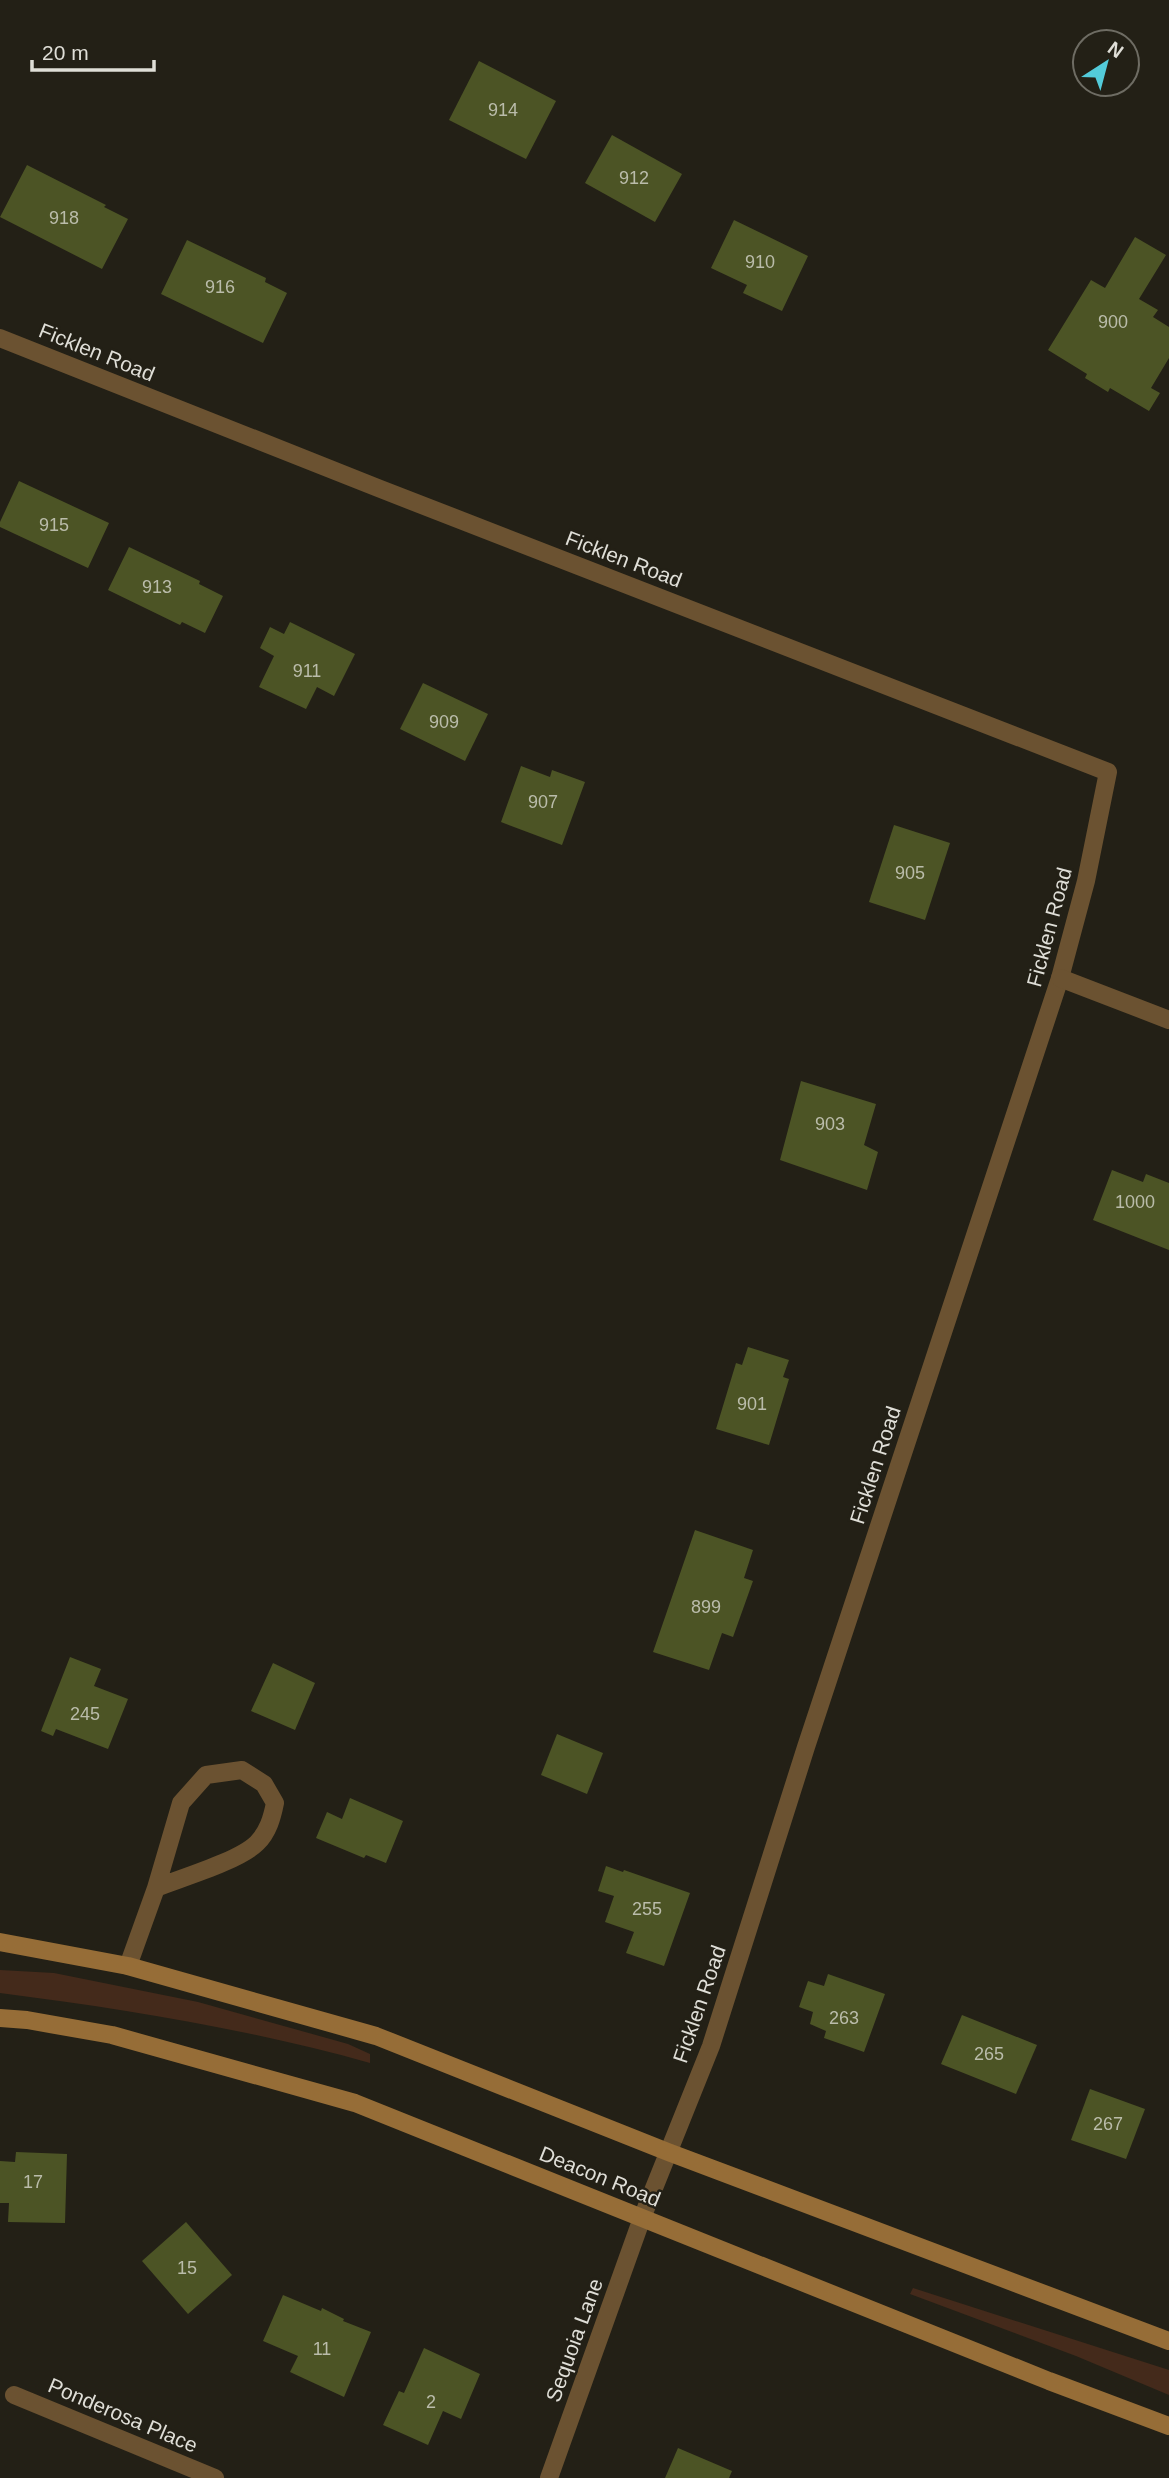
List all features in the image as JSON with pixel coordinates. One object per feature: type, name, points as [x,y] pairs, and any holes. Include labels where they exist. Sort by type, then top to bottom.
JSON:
[{"type":"main road","points":[[0,1942],[128,1966],[376,2036],[668,2152],[1169,2341]]},
{"type":"main road","name":"Deacon Road","points":[[0,2018],[27,2020],[111,2035],[355,2103],[1049,2381],[1169,2426]]},
{"type":"street","name":"Ficklen Road","points":[[0,338],[377,488],[1108,772],[1086,881],[1060,978],[806,1747],[711,2046],[642,2218]]},
{"type":"street","points":[[1060,978],[1169,1020]]},
{"type":"street","points":[[128,1966],[156,1888],[181,1803],[206,1774],[242,1770],[264,1784],[275,1803],[270,1824],[256,1844],[232,1858],[156,1888]]},
{"type":"street","name":"Sequoia Lane","points":[[549,2478],[642,2218]]},
{"type":"street","name":"Ponderosa Place","points":[[14,2395],[215,2478]]},
{"type":"shaded area","points":[[0,1970],[54,1973],[198,2002],[348,2044],[370,2054],[370,2063],[279,2040],[186,2021],[0,1993]]},
{"type":"shaded area","points":[[913,2288],[1169,2370],[1169,2395],[1076,2356],[910,2294]]},
{"type":"building","points":[[479,61],[556,101],[526,159],[449,120]]},
{"type":"building","points":[[612,135],[682,174],[655,222],[585,183]]},
{"type":"building","points":[[27,165],[128,219],[102,269],[0,217]]},
{"type":"building","points":[[734,220],[808,256],[782,311],[743,293],[747,285],[711,268]]},
{"type":"building","points":[[1135,237],[1166,255],[1139,299],[1158,310],[1153,317],[1169,327],[1169,358],[1151,388],[1160,393],[1149,411],[1110,388],[1108,392],[1085,378],[1087,374],[1048,350],[1091,280],[1105,288]]},
{"type":"building","points":[[187,240],[266,278],[265,282],[287,293],[263,343],[161,294]]},
{"type":"building","points":[[19,481],[109,523],[88,568],[0,527]]},
{"type":"building","points":[[129,547],[200,581],[199,584],[223,596],[205,633],[182,622],[180,625],[108,590]]},
{"type":"building","points":[[290,622],[355,654],[334,696],[317,687],[306,709],[259,687],[274,656],[260,648],[270,627],[284,634]]},
{"type":"building","points":[[423,683],[488,714],[465,761],[400,729]]},
{"type":"building","points":[[521,766],[550,777],[552,770],[585,782],[562,845],[501,822]]},
{"type":"building","points":[[894,825],[950,843],[925,920],[869,902]]},
{"type":"building","points":[[801,1081],[876,1104],[864,1145],[878,1152],[867,1190],[780,1160]]},
{"type":"building","points":[[1112,1170],[1143,1182],[1146,1174],[1169,1183],[1169,1250],[1093,1220]]},
{"type":"building","points":[[748,1347],[789,1360],[783,1377],[789,1379],[769,1445],[716,1429],[736,1363],[742,1365]]},
{"type":"building","points":[[695,1530],[753,1550],[744,1578],[753,1581],[733,1637],[722,1633],[709,1670],[653,1652]]},
{"type":"building","points":[[70,1657],[101,1669],[94,1686],[128,1699],[108,1749],[56,1729],[53,1736],[41,1731]]},
{"type":"building","points":[[273,1663],[315,1683],[295,1730],[251,1711]]},
{"type":"building","points":[[557,1734],[603,1753],[587,1794],[541,1775]]},
{"type":"building","points":[[350,1798],[403,1821],[386,1863],[366,1855],[364,1858],[316,1838],[327,1812],[342,1819]]},
{"type":"building","points":[[606,1866],[690,1893],[664,1966],[626,1953],[634,1932],[605,1922],[614,1896],[598,1891]]},
{"type":"building","points":[[828,1974],[885,1994],[864,2052],[824,2038],[826,2031],[810,2024],[813,2012],[799,2007],[808,1981],[824,1986]]},
{"type":"building","points":[[962,2015],[1037,2045],[1016,2094],[941,2064]]},
{"type":"building","points":[[1090,2089],[1145,2109],[1126,2159],[1071,2140]]},
{"type":"building","points":[[16,2152],[67,2154],[65,2223],[8,2222],[9,2203],[0,2203],[0,2161],[15,2162]]},
{"type":"building","points":[[186,2222],[232,2275],[188,2314],[142,2261]]},
{"type":"building","points":[[283,2295],[321,2311],[322,2308],[344,2319],[343,2321],[371,2332],[344,2397],[290,2372],[298,2356],[263,2341]]},
{"type":"building","points":[[424,2348],[480,2374],[461,2419],[443,2411],[428,2445],[383,2425],[399,2391],[404,2393]]},
{"type":"building","points":[[678,2448],[732,2471],[729,2478],[665,2478]]}]
